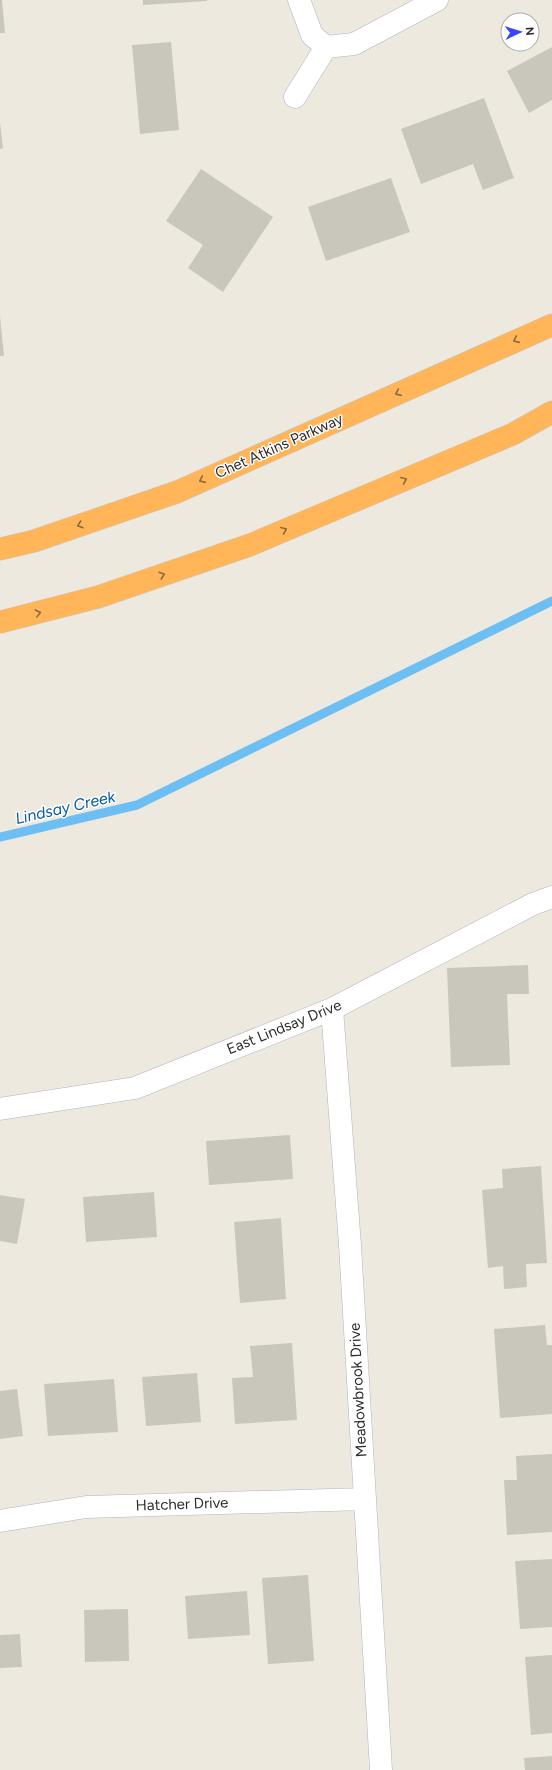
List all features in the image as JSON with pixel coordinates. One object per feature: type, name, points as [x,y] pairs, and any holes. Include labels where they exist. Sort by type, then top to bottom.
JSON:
[{"type":"highway","name":"Chet Atkins Parkway","points":[[0,549],[34,541],[176,492],[552,325]]},
{"type":"highway","points":[[0,622],[98,597],[250,545],[513,434],[552,412]]},
{"type":"street","points":[[299,0],[312,35],[326,47],[354,44],[437,0]]},
{"type":"street","points":[[296,97],[326,47]]},
{"type":"street","name":"East Lindsay Drive","points":[[0,1109],[135,1088],[332,1009],[533,904],[552,897]]},
{"type":"street","name":"Meadowbrook Drive","points":[[332,1009],[350,1245],[381,1770]]},
{"type":"street","name":"Hatcher Drive","points":[[0,1521],[86,1507],[364,1499]]},
{"type":"building","points":[[0,0],[2,0],[5,33],[0,33]]},
{"type":"building","points":[[143,0],[207,0],[207,1],[143,5]]},
{"type":"building","points":[[171,42],[179,130],[140,134],[132,45]]},
{"type":"building","points":[[552,47],[552,100],[529,113],[507,71]]},
{"type":"building","points":[[484,98],[514,178],[483,190],[473,164],[421,184],[401,129]]},
{"type":"building","points":[[0,122],[3,148],[0,149]]},
{"type":"building","points":[[201,169],[273,217],[223,292],[188,268],[203,245],[166,221]]},
{"type":"building","points":[[391,178],[410,232],[326,261],[308,207]]},
{"type":"building","points":[[0,316],[4,356],[0,356]]},
{"type":"building","points":[[528,965],[529,994],[507,994],[510,1065],[451,1067],[447,968]]},
{"type":"building","points":[[290,1135],[293,1179],[209,1185],[206,1141]]},
{"type":"building","points":[[541,1166],[547,1263],[526,1264],[527,1287],[504,1289],[503,1266],[488,1268],[482,1190],[503,1188],[502,1169]]},
{"type":"building","points":[[154,1192],[157,1237],[86,1242],[83,1197]]},
{"type":"building","points":[[0,1195],[25,1199],[17,1244],[0,1241]]},
{"type":"building","points":[[281,1218],[286,1299],[240,1303],[234,1222]]},
{"type":"building","points":[[545,1325],[547,1345],[552,1345],[552,1414],[500,1418],[494,1329]]},
{"type":"building","points":[[292,1343],[297,1420],[235,1424],[232,1378],[253,1377],[250,1346]]},
{"type":"building","points":[[197,1373],[201,1422],[146,1426],[142,1377]]},
{"type":"building","points":[[114,1379],[118,1432],[48,1436],[44,1384]]},
{"type":"building","points":[[17,1389],[23,1436],[0,1439],[0,1391]]},
{"type":"building","points":[[552,1454],[552,1532],[507,1535],[504,1480],[517,1480],[516,1456]]},
{"type":"building","points":[[552,1559],[552,1627],[520,1629],[515,1561]]},
{"type":"building","points":[[308,1575],[314,1661],[268,1664],[262,1578]]},
{"type":"building","points":[[247,1591],[250,1635],[188,1639],[185,1596]]},
{"type":"building","points":[[128,1609],[129,1661],[85,1662],[84,1610]]},
{"type":"building","points":[[20,1634],[22,1667],[0,1668],[0,1635]]},
{"type":"building","points":[[552,1655],[552,1733],[531,1735],[525,1657]]},
{"type":"building","points":[[552,1756],[552,1770],[525,1770],[524,1758]]},
{"type":"waterway","name":"Lindsay Creek","points":[[0,837],[137,805],[552,601]]}]
